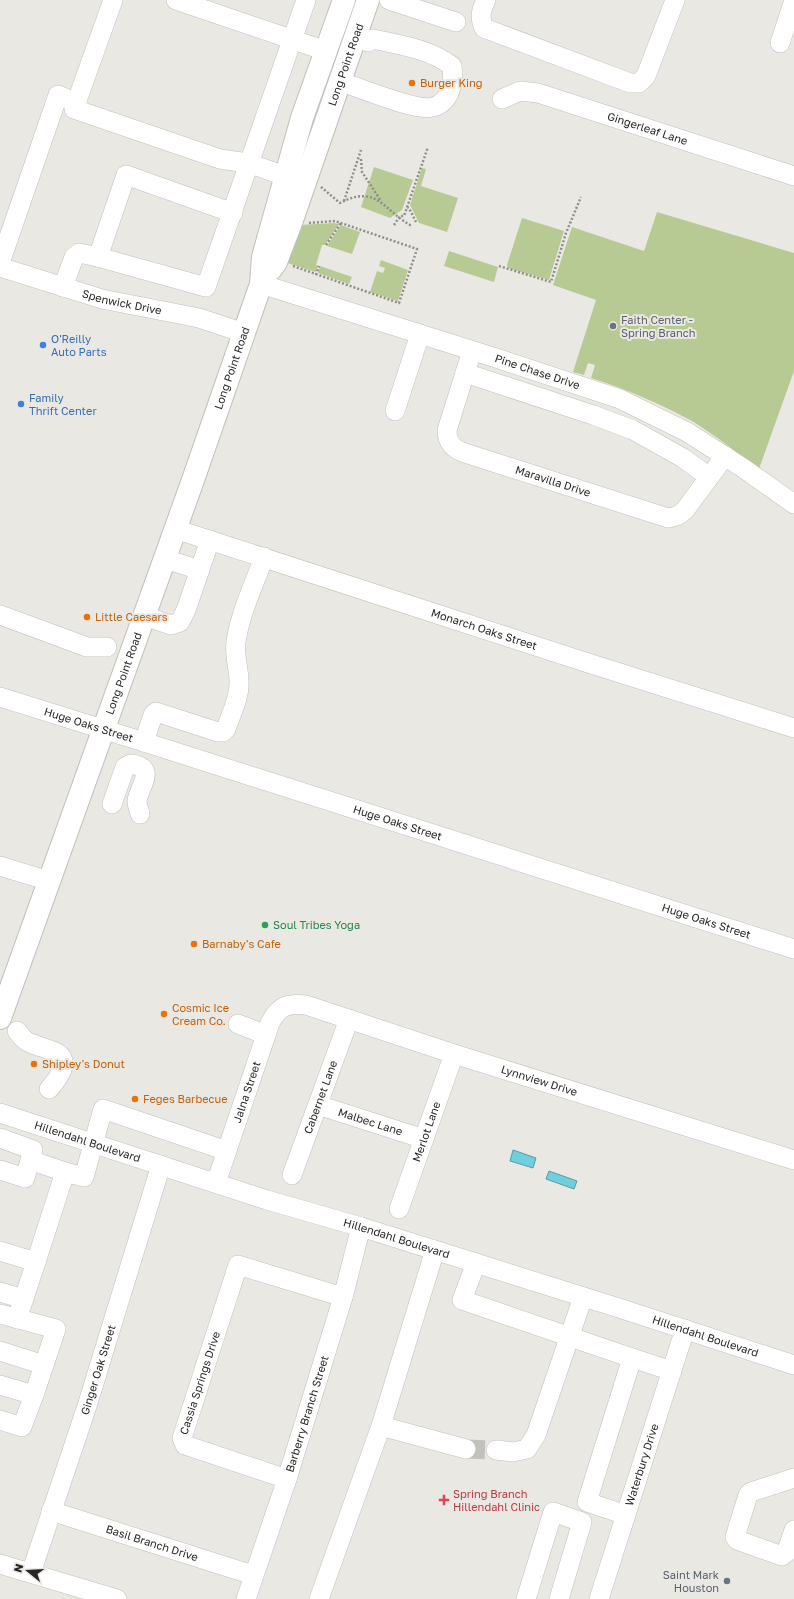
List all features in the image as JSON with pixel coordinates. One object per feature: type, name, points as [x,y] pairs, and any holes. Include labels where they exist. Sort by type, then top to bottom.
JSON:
[{"type":"main road","name":"Long Point Road","points":[[303,180],[302,118],[344,0]]},
{"type":"main road","points":[[354,0],[357,29]]},
{"type":"main road","name":"Long Point Road","points":[[0,1018],[165,559],[261,284],[276,262],[303,180],[368,0]]},
{"type":"street","points":[[113,0],[74,109],[220,159],[248,163],[303,180]]},
{"type":"street","points":[[176,0],[326,50]]},
{"type":"street","points":[[63,287],[74,257],[79,253],[206,287],[306,0]]},
{"type":"street","points":[[389,0],[456,22]]},
{"type":"street","points":[[486,0],[481,9],[480,20],[484,28],[630,83],[639,83],[646,76],[675,0]]},
{"type":"street","points":[[780,43],[794,0]]},
{"type":"street","points":[[339,81],[412,105],[432,107],[440,104],[449,95],[454,78],[452,66],[441,58],[415,49],[373,39],[368,42],[357,29]]},
{"type":"street","name":"Gingerleaf Lane","points":[[502,99],[520,91],[538,92],[794,176]]},
{"type":"street","points":[[0,263],[5,230],[58,95],[77,102]]},
{"type":"street","points":[[98,257],[126,175],[232,213]]},
{"type":"street","name":"Spenwick Drive","points":[[0,267],[102,299],[199,318],[244,333]]},
{"type":"street","name":"Pine Chase Drive","points":[[261,284],[620,399],[688,432],[794,504]]},
{"type":"street","points":[[395,411],[420,334]]},
{"type":"street","name":"Maravilla Drive","points":[[472,351],[448,424],[447,437],[453,448],[465,453],[668,518],[674,518],[680,514],[725,456]]},
{"type":"street","points":[[465,373],[593,415],[632,430],[667,448],[709,477]]},
{"type":"street","name":"Monarch Oaks Street","points":[[175,529],[794,728]]},
{"type":"street","points":[[144,616],[171,625],[180,622],[186,610],[210,540]]},
{"type":"street","points":[[144,742],[153,715],[156,712],[218,732],[223,732],[226,729],[238,692],[239,681],[235,655],[235,643],[239,627],[264,557]]},
{"type":"street","points":[[165,559],[200,570]]},
{"type":"street","points":[[0,615],[87,647],[107,647]]},
{"type":"street","name":"Huge Oaks Street","points":[[0,698],[104,729],[794,949]]},
{"type":"street","points":[[112,804],[125,767],[131,764],[139,766],[144,770],[146,776],[137,802],[140,814]]},
{"type":"street","points":[[0,866],[49,881]]},
{"type":"street","name":"Lynnview Drive","points":[[285,1006],[295,1004],[306,1005],[454,1054],[794,1160]]},
{"type":"street","name":"Jalna Street","points":[[216,1183],[266,1034],[276,1013],[285,1006]]},
{"type":"street","name":"Cabernet Lane","points":[[292,1175],[349,1020]]},
{"type":"street","points":[[238,1024],[266,1034]]},
{"type":"street","points":[[17,1031],[27,1042],[57,1053],[62,1058],[64,1064],[62,1070],[49,1089]]},
{"type":"street","name":"Merlot Lane","points":[[399,1209],[454,1054]]},
{"type":"street","name":"Malbec Lane","points":[[318,1105],[424,1140]]},
{"type":"street","points":[[0,1138],[65,1172],[84,1177],[103,1110],[227,1151]]},
{"type":"street","name":"Hillendahl Boulevard","points":[[0,1113],[267,1200],[361,1227],[583,1296],[794,1365]]},
{"type":"street","points":[[0,1170],[25,1178],[32,1155]]},
{"type":"street","name":"Ginger Oak Street","points":[[31,1573],[87,1406],[161,1165]]},
{"type":"street","points":[[0,1420],[22,1427],[56,1329],[9,1316],[24,1299],[65,1172]]},
{"type":"street","name":"Barberry Branch Street","points":[[246,1599],[287,1479],[343,1297],[361,1227]]},
{"type":"street","points":[[319,1599],[381,1426],[435,1250]]},
{"type":"street","points":[[0,1251],[36,1262]]},
{"type":"street","points":[[476,1263],[462,1300],[569,1338],[672,1371]]},
{"type":"street","name":"Cassia Springs Drive","points":[[287,1479],[185,1444],[182,1438],[238,1265],[343,1297]]},
{"type":"street","points":[[0,1292],[24,1299]]},
{"type":"street","points":[[496,1450],[513,1452],[527,1449],[536,1435],[583,1296]]},
{"type":"street","name":"Waterbury Drive","points":[[599,1599],[685,1330]]},
{"type":"street","points":[[0,1351],[44,1365]]},
{"type":"street","points":[[626,1515],[587,1502],[632,1358]]},
{"type":"street","points":[[0,1385],[34,1395]]},
{"type":"street","points":[[381,1426],[466,1449]]},
{"type":"street","points":[[794,1478],[752,1492],[748,1495],[735,1537],[737,1540],[782,1556],[786,1553],[794,1530]]},
{"type":"street","name":"Basil Branch Drive","points":[[51,1511],[253,1575]]},
{"type":"street","points":[[526,1599],[553,1512],[582,1522],[559,1599]]},
{"type":"street","points":[[0,1564],[112,1598]]},
{"type":"path","points":[[394,224],[400,216],[404,216],[428,147]]},
{"type":"path","points":[[344,201],[361,150]]},
{"type":"path","points":[[361,160],[362,172],[382,202],[412,226]]},
{"type":"path","points":[[303,180],[340,203],[360,196],[382,202]]},
{"type":"path","points":[[499,266],[551,282],[566,233],[581,197]]},
{"type":"path","points":[[407,207],[409,208],[416,222]]},
{"type":"path","points":[[291,266],[399,303],[417,249],[335,221],[306,223]]},
{"type":"path","points":[[326,245],[340,223]]},
{"type":"path","points":[[316,274],[319,266]]},
{"type":"green space","points":[[374,167],[413,180],[402,210],[390,218],[361,207]]},
{"type":"green space","points":[[422,168],[426,169],[421,186],[458,198],[447,232],[419,223],[410,205]]},
{"type":"green space","points":[[657,212],[794,253],[794,371],[759,469],[718,438],[692,421],[642,397],[591,378],[595,365],[588,363],[584,375],[573,372],[596,300],[553,285],[572,227],[644,251]]},
{"type":"green space","points":[[522,218],[564,231],[549,280],[508,268],[507,265]]},
{"type":"green space","points":[[339,224],[325,245],[322,245],[316,265],[318,266],[316,272],[287,263],[300,225]]},
{"type":"green space","points":[[341,225],[360,232],[352,254],[327,246]]},
{"type":"green space","points":[[449,251],[498,267],[494,282],[444,266]]},
{"type":"green space","points":[[381,260],[408,270],[398,301],[370,292],[377,271],[383,273],[385,268],[379,266]]},
{"type":"green space","points":[[320,266],[352,277],[349,284],[318,273]]},
{"type":"water","points":[[513,1150],[536,1158],[533,1168],[510,1161]]},
{"type":"water","points":[[549,1171],[577,1181],[574,1189],[546,1179]]},
{"type":"tunnel","points":[[466,1449],[496,1450]]},
{"type":"place","name":"Burger King","points":[[412,83]]},
{"type":"place","name":"Faith Center - Spring Branch","points":[[613,326]]},
{"type":"place","name":"O'Reilly Auto Parts","points":[[43,345]]},
{"type":"place","name":"Family Thrift Center","points":[[21,404]]},
{"type":"place","name":"Little Caesars","points":[[87,617]]},
{"type":"place","name":"Soul Tribes Yoga","points":[[265,925]]},
{"type":"place","name":"Barnaby's Cafe","points":[[194,944]]},
{"type":"place","name":"Cosmic Ice Cream Co.","points":[[164,1014]]},
{"type":"place","name":"Shipley's Donut","points":[[34,1064]]},
{"type":"place","name":"Feges Barbecue","points":[[135,1099]]},
{"type":"place","name":"Spring Branch Hillendahl Clinic","points":[[444,1500]]},
{"type":"place","name":"Saint Mark Houston","points":[[727,1581]]}]
